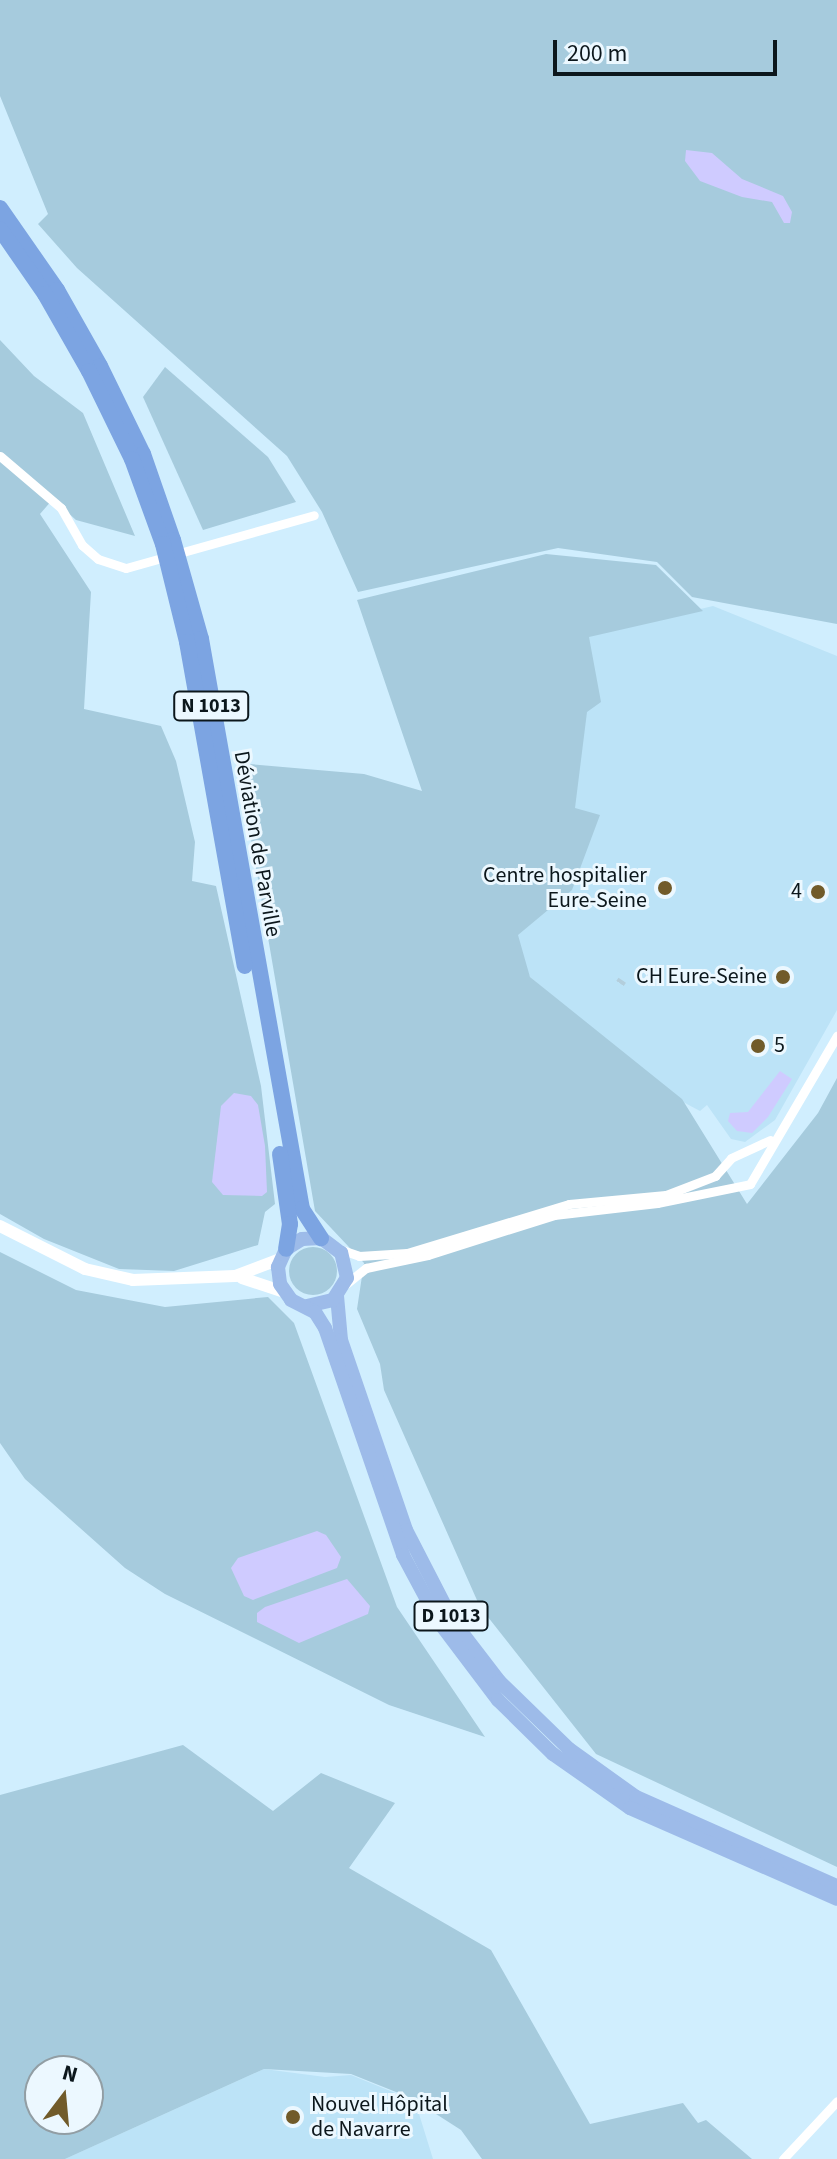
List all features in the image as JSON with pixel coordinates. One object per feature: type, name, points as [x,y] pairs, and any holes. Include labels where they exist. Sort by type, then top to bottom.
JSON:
[{"type":"highway","name":"Déviation de Parville","points":[[0,208],[57,290],[100,366],[143,454],[173,540],[201,639],[302,1209],[321,1238]]},
{"type":"highway","name":"Déviation de Parville","points":[[0,229],[45,294],[89,371],[132,459],[163,544],[187,642],[285,1181],[290,1224],[283,1254]]},
{"type":"main road","points":[[0,1226],[85,1269],[117,1278],[235,1276],[284,1292],[307,1306],[341,1291],[345,1261],[336,1247],[321,1238],[302,1239],[283,1254],[235,1276]]},
{"type":"main road","points":[[283,1254],[277,1275],[284,1292]]},
{"type":"main road","name":"D 1013","points":[[341,1291],[341,1340],[396,1506],[432,1585],[463,1635],[511,1695],[569,1749],[636,1797],[709,1833],[837,1886]]},
{"type":"main road","name":"D 1013","points":[[307,1306],[325,1328],[403,1555],[460,1652],[498,1700],[569,1766],[630,1808],[713,1849],[837,1899]]},
{"type":"street","points":[[0,456],[61,508],[82,545],[98,559],[126,568],[146,566],[314,515]]},
{"type":"street","points":[[341,1291],[366,1268],[443,1251],[554,1215],[657,1203],[750,1184],[837,1036]]},
{"type":"street","points":[[336,1247],[359,1256],[407,1253],[569,1204],[680,1191],[776,1136]]},
{"type":"street","points":[[744,1154],[755,1163],[757,1172]]},
{"type":"street","points":[[726,1166],[726,1176],[736,1186]]},
{"type":"street","points":[[783,2159],[837,2101]]},
{"type":"shaded area","points":[[0,0],[837,0],[837,624],[692,597],[657,562],[558,548],[358,592],[322,512],[287,456],[77,268],[38,224],[48,214],[0,96]]},
{"type":"shaded area","points":[[686,150],[712,153],[742,179],[783,196],[792,212],[790,223],[784,223],[772,202],[742,197],[700,181],[685,161]]},
{"type":"shaded area","points":[[0,340],[34,376],[83,413],[135,536],[76,520],[53,499],[40,514],[91,592],[84,709],[161,726],[176,761],[195,842],[192,881],[216,886],[261,1086],[275,1204],[265,1212],[258,1245],[174,1271],[119,1269],[44,1239],[0,1214]]},
{"type":"shaded area","points":[[165,367],[268,457],[296,502],[203,530],[143,397]]},
{"type":"shaded area","points":[[546,554],[656,565],[703,611],[589,637],[601,702],[587,712],[575,808],[600,815],[572,890],[518,935],[530,977],[682,1099],[747,1204],[818,1113],[837,1078],[837,1867],[596,1754],[480,1607],[384,1390],[380,1364],[357,1309],[364,1263],[315,1211],[238,763],[364,774],[422,791],[357,600]]},
{"type":"shaded area","name":"Centre hospitalier Eure-Seine","points":[[713,606],[837,656],[837,1010],[775,1120],[745,1142],[731,1139],[707,1105],[700,1111],[668,1094],[530,977],[409,678]]},
{"type":"shaded area","points":[[780,1071],[792,1079],[768,1117],[752,1133],[737,1131],[728,1121],[730,1113],[748,1112]]},
{"type":"shaded area","points":[[234,1093],[251,1096],[258,1105],[265,1146],[267,1192],[262,1196],[223,1195],[212,1182],[221,1106]]},
{"type":"shaded area","points":[[313,1247],[330,1254],[337,1271],[330,1288],[313,1295],[296,1288],[289,1271],[296,1254]]},
{"type":"shaded area","points":[[0,1252],[76,1290],[165,1307],[268,1297],[294,1323],[397,1607],[485,1737],[389,1705],[165,1594],[125,1568],[25,1479],[0,1443]]},
{"type":"shaded area","points":[[317,1531],[326,1535],[341,1557],[337,1568],[253,1600],[244,1596],[231,1568],[238,1558]]},
{"type":"shaded area","points":[[347,1579],[370,1606],[368,1614],[299,1643],[257,1622],[257,1613],[265,1607]]},
{"type":"shaded area","points":[[183,1745],[273,1811],[321,1773],[395,1803],[349,1868],[491,1950],[590,2124],[683,2103],[698,2123],[706,2120],[752,2159],[482,2159],[461,2130],[411,2098],[351,2074],[264,2069],[65,2159],[0,2159],[0,1795]]},
{"type":"shaded area","name":"Nouvel Hôpital de Navarre","points":[[264,2069],[325,2077],[351,2075],[415,2101],[433,2159],[65,2159]]},
{"type":"place","name":"Centre hospitalier Eure-Seine","points":[[665,888]]},
{"type":"place","name":"4","points":[[818,892]]},
{"type":"place","name":"CH Eure-Seine","points":[[783,977]]},
{"type":"place","name":"5","points":[[758,1046]]},
{"type":"place","name":"Nouvel Hôpital de Navarre","points":[[293,2117]]}]
